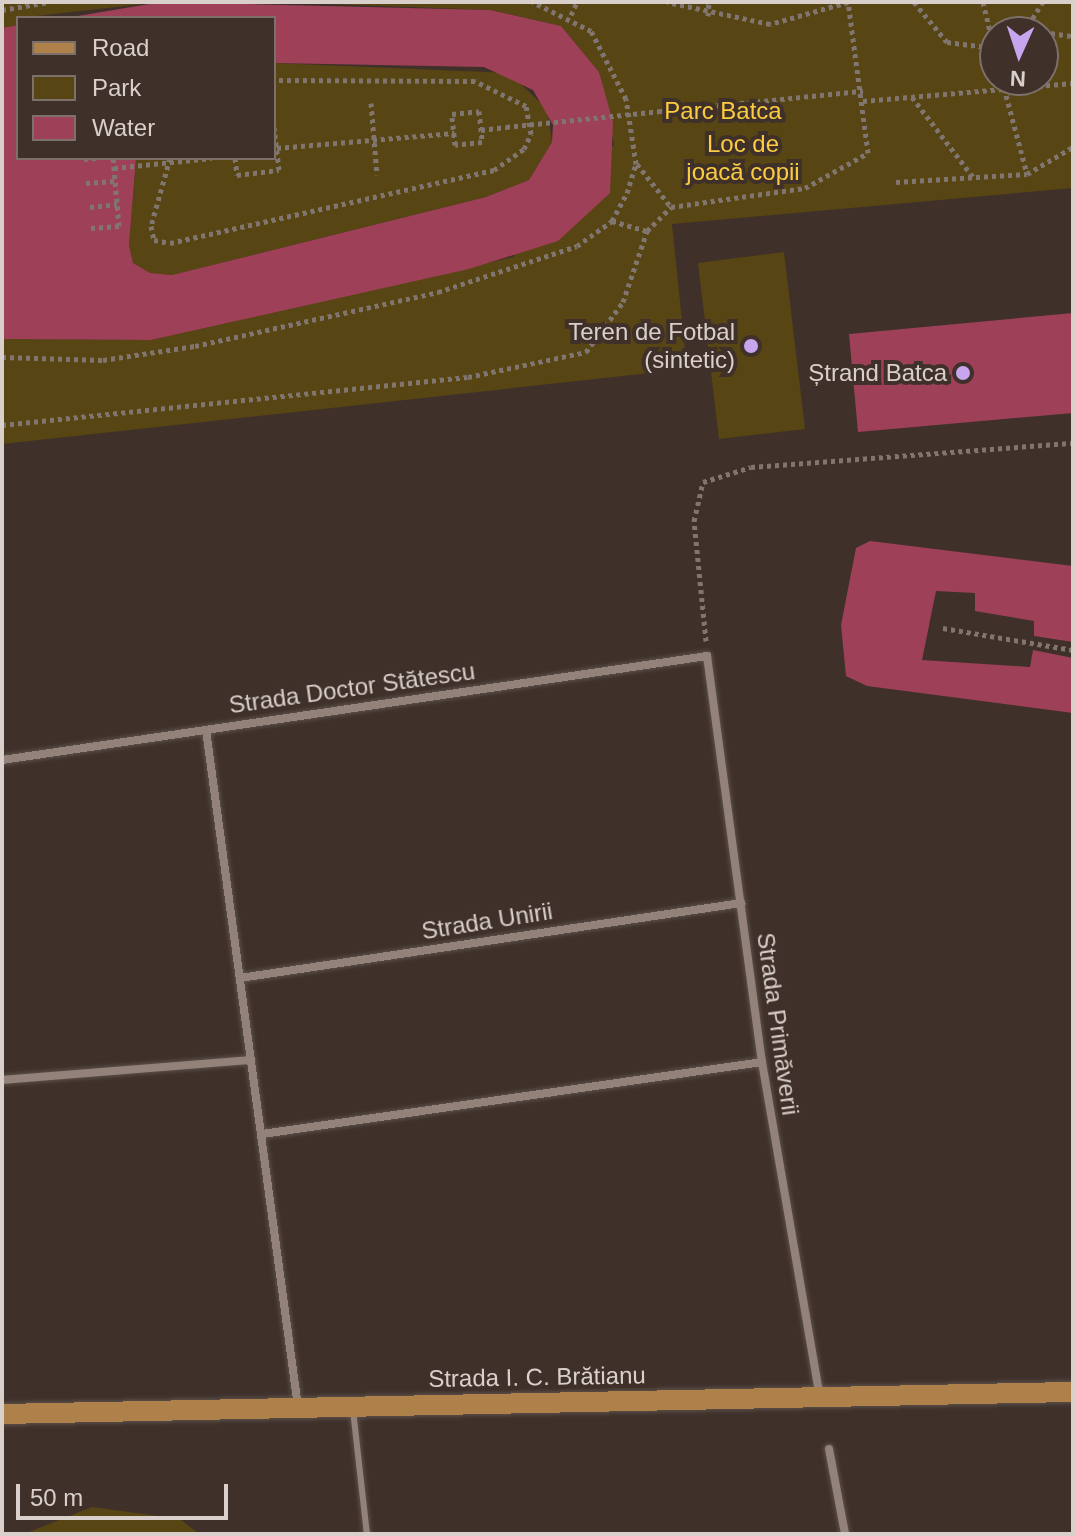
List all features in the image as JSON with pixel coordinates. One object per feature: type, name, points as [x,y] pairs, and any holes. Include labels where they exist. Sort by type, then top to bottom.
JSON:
[{"type":"main road","name":"Strada I. C. Brătianu","points":[[2,1414],[1073,1392]]},
{"type":"street","name":"Strada Doctor Stătescu","points":[[2,760],[707,656]]},
{"type":"street","name":"Strada Primăverii","points":[[707,656],[762,1062],[820,1397]]},
{"type":"street","points":[[206,730],[298,1408]]},
{"type":"street","name":"Strada Unirii","points":[[240,978],[741,903]]},
{"type":"street","points":[[2,1080],[251,1060]]},
{"type":"street","points":[[262,1134],[762,1062]]},
{"type":"street","points":[[829,1449],[845,1534]]},
{"type":"lane","points":[[353,1406],[367,1534]]},
{"type":"path","points":[[2,10],[48,2]]},
{"type":"path","points":[[533,2],[571,15],[607,53],[617,75],[636,164],[671,207]]},
{"type":"path","points":[[571,15],[577,2]]},
{"type":"path","points":[[2,425],[468,377],[586,352],[623,302],[647,231],[671,207],[805,188],[868,153],[863,91],[848,2],[770,24],[708,16],[667,2]]},
{"type":"path","points":[[708,16],[709,2]]},
{"type":"path","points":[[914,2],[947,42],[979,46]]},
{"type":"path","points":[[114,168],[171,160],[151,226],[154,240],[170,243],[494,170],[524,149],[531,134],[526,106],[475,81],[276,80]]},
{"type":"path","points":[[481,130],[863,91]]},
{"type":"path","points":[[863,101],[979,91]]},
{"type":"path","points":[[1007,96],[1027,174]]},
{"type":"path","points":[[912,97],[974,177]]},
{"type":"path","points":[[371,103],[377,175]]},
{"type":"path","points":[[479,111],[481,130],[482,142],[455,145],[452,114],[479,111]]},
{"type":"path","points":[[277,148],[454,133]]},
{"type":"path","points":[[235,160],[237,175],[279,170],[276,141]]},
{"type":"path","points":[[896,182],[1027,174],[1073,147]]},
{"type":"path","points":[[91,228],[119,226],[113,160]]},
{"type":"path","points":[[2,357],[103,360],[372,308],[525,269],[612,221],[636,164]]},
{"type":"path","points":[[86,183],[115,181]]},
{"type":"path","points":[[90,207],[117,204]]},
{"type":"path","points":[[612,221],[647,231]]},
{"type":"path","points":[[707,656],[694,521],[703,482],[751,467],[1073,443]]},
{"type":"path","points":[[943,628],[1073,650]]},
{"type":"green space","points":[[2,2],[161,2],[16,16],[16,25],[2,28]]},
{"type":"green space","name":"Parc Batca","points":[[275,2],[1073,2],[1073,188],[672,224],[687,369],[2,444],[2,339],[151,340],[513,257],[614,145],[599,72],[561,26],[490,10]]},
{"type":"green space","points":[[276,63],[509,73],[547,109],[552,142],[529,180],[486,197],[172,275],[150,273],[133,263],[129,245],[136,160],[276,160]]},
{"type":"green space","name":"Teren de Fotbal (sintetic)","points":[[784,252],[805,429],[719,439],[698,263]]},
{"type":"green space","points":[[92,1507],[180,1519],[199,1534],[24,1534]]},
{"type":"water","points":[[161,2],[490,10],[561,26],[599,72],[613,122],[610,193],[558,241],[469,269],[151,340],[2,339],[2,28],[16,25],[16,160],[136,160],[129,245],[133,263],[150,273],[172,275],[486,197],[529,180],[552,142],[553,125],[533,90],[484,67],[276,63],[276,16],[78,16]]},
{"type":"water","name":"Ștrand Batca","points":[[1073,313],[1073,413],[858,432],[849,334]]},
{"type":"water","points":[[870,541],[1073,566],[1073,642],[1034,636],[1034,621],[975,611],[975,593],[936,591],[922,660],[1030,667],[1033,650],[1073,658],[1073,713],[867,686],[846,676],[841,625],[856,548]]},
{"type":"place","name":"Teren de Fotbal (sintetic)","points":[[751,346]]},
{"type":"place","name":"Ștrand Batca","points":[[963,373]]},
{"type":"park label","name":"Loc de joacă copii","points":[[743,158]]}]
